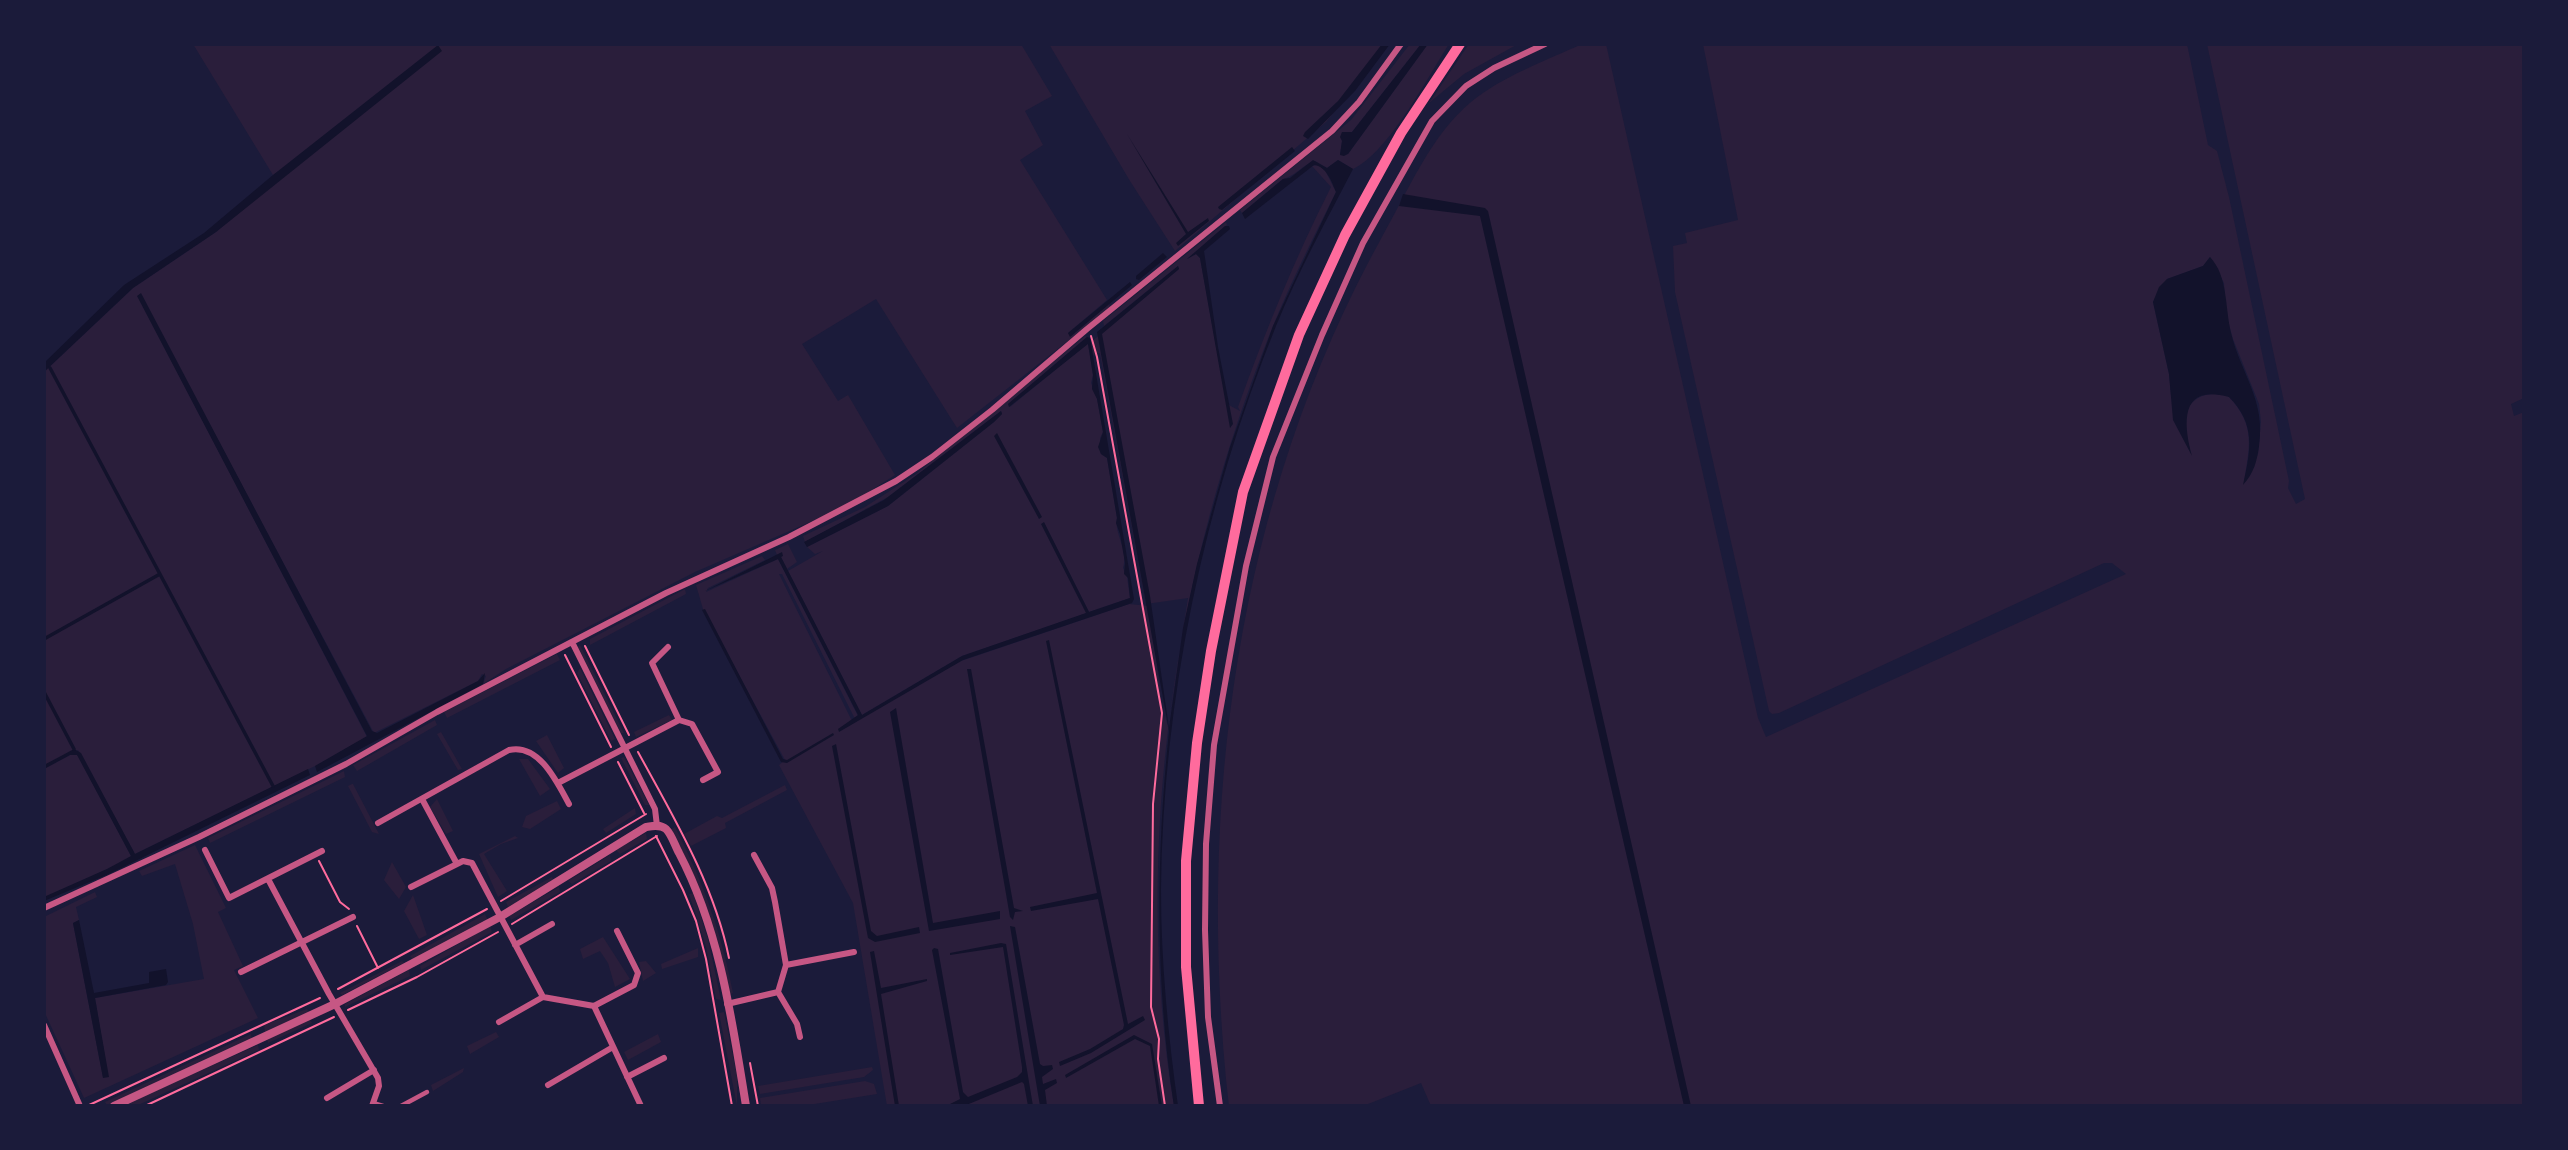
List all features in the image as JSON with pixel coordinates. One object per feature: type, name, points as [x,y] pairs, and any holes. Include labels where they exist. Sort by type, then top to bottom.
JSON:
[{"type":"highway","points":[[1199,1106],[1188,989],[1186,861],[1197,743],[1211,651],[1243,492],[1299,335],[1345,235],[1401,133],[1460,44]]},
{"type":"street","points":[[44,908],[199,837],[346,764],[437,712],[666,593],[789,537],[896,481],[932,457],[992,410],[1087,329],[1332,131],[1359,102],[1401,44]]},
{"type":"street","points":[[1220,1106],[1208,1017],[1207,978],[1206,844],[1214,746],[1245,566],[1273,457],[1322,335],[1363,243],[1432,121],[1466,86],[1494,68],[1545,44]]},
{"type":"street","points":[[572,642],[655,809],[654,826]]},
{"type":"street","points":[[652,663],[667,647]]},
{"type":"street","points":[[643,660],[652,663],[680,720],[692,724],[718,772],[703,780]]},
{"type":"street","points":[[558,783],[680,720]]},
{"type":"street","points":[[378,823],[509,750],[519,748],[529,750],[558,783],[569,804]]},
{"type":"street","points":[[422,799],[457,864]]},
{"type":"street","points":[[114,1106],[335,1004],[500,917],[646,827],[654,826],[666,830],[687,868],[707,916],[717,951],[746,1106]]},
{"type":"street","points":[[205,850],[229,898],[322,851]]},
{"type":"street","points":[[754,855],[772,888],[786,965],[778,992],[797,1024],[800,1037]]},
{"type":"street","points":[[411,887],[463,861],[472,863],[543,997]]},
{"type":"street","points":[[268,879],[329,994],[378,1078],[379,1086],[373,1105],[383,1106]]},
{"type":"street","points":[[242,972],[353,917]]},
{"type":"street","points":[[515,945],[552,925]]},
{"type":"street","points":[[499,1022],[543,997],[594,1006],[634,985],[638,973],[617,931]]},
{"type":"street","points":[[786,965],[854,952]]},
{"type":"street","points":[[727,1004],[778,992]]},
{"type":"street","points":[[594,1006],[642,1106]]},
{"type":"street","points":[[45,1029],[80,1106]]},
{"type":"street","points":[[548,1085],[613,1047]]},
{"type":"street","points":[[627,1077],[664,1058]]},
{"type":"street","points":[[327,1098],[374,1070]]},
{"type":"street","points":[[401,1106],[427,1091]]},
{"type":"path","points":[[1087,329],[1094,340],[1161,713],[1152,827],[1151,1007],[1159,1039],[1158,1059],[1165,1106]]},
{"type":"path","points":[[561,648],[645,814]]},
{"type":"path","points":[[87,1106],[329,994],[494,905],[655,809]]},
{"type":"path","points":[[654,826],[696,921],[706,959],[732,1106]]},
{"type":"shaded area","points":[[193,44],[1021,44],[1052,96],[1025,111],[1043,145],[1020,160],[1107,300],[1068,333],[1071,336],[1109,304],[1110,308],[957,428],[876,299],[802,344],[838,401],[848,395],[895,475],[847,506],[695,572],[506,669],[483,684],[486,676],[482,674],[478,681],[374,733],[140,294],[138,296],[367,737],[315,766],[135,854],[78,750],[44,765],[44,372],[133,288],[216,232],[319,146],[273,175]]},
{"type":"shaded area","points":[[1049,44],[1389,44],[1326,122],[1175,251]]},
{"type":"shaded area","points":[[1382,44],[1390,44],[1355,91],[1308,139],[1303,136],[1338,101]]},
{"type":"shaded area","points":[[1410,44],[1421,44],[1342,141],[1340,154],[1348,154],[1428,44],[1449,44],[1406,113],[1380,147],[1353,169],[1338,160],[1327,168],[1315,161],[1283,179],[1242,213],[1240,210],[1351,120]]},
{"type":"shaded area","points":[[1421,44],[1428,44],[1348,154],[1340,155],[1342,132],[1352,132]]},
{"type":"shaded area","points":[[1469,44],[1518,44],[1464,74],[1429,103]]},
{"type":"shaded area","points":[[1582,44],[1606,44],[1758,718],[1766,737],[2126,574],[2112,563],[2104,563],[1779,713],[1772,714],[1769,711],[1675,292],[1673,246],[1687,243],[1685,233],[1738,220],[1703,44],[2187,44],[2208,145],[2217,151],[2229,197],[2289,481],[2288,488],[2296,504],[2305,499],[2207,44],[2524,44],[2524,398],[2511,404],[2514,416],[2524,412],[2524,1106],[1431,1106],[1421,1083],[1363,1106],[1229,1106],[1220,993],[1218,881],[1224,769],[1238,658],[1261,549],[1292,442],[1333,337],[1383,235],[1432,147],[1457,115],[1483,93],[1510,77]],"holes":[[[2210,257],[2224,283],[2226,314],[2259,404],[2261,422],[2258,454],[2244,483],[2249,448],[2247,427],[2228,396],[2210,394],[2202,396],[2190,405],[2185,421],[2185,434],[2191,453],[2171,395],[2153,302],[2167,279],[2203,266]]]},
{"type":"shaded area","points":[[438,45],[442,51],[216,232],[133,288],[44,372],[44,363],[124,285],[204,233]]},
{"type":"shaded area","points":[[1127,134],[1188,232],[1208,218],[1209,221],[1178,246],[1176,243],[1186,234]]},
{"type":"shaded area","points":[[1292,147],[1295,151],[1222,210],[1219,209],[1218,207]]},
{"type":"shaded area","points":[[1313,160],[1327,168],[1338,160],[1353,169],[1294,286],[1250,393],[1208,532],[1179,674],[1170,745],[1161,890],[1166,998],[1178,1106],[1174,1106],[1163,1012],[1160,918],[1162,825],[1169,731],[1097,332],[1178,266],[1179,269],[1102,334],[1150,596],[1169,728],[1183,628],[1197,564],[1230,447],[1273,326],[1336,192],[1325,171],[1314,165],[1245,219],[1242,213],[1283,179],[1290,178]]},
{"type":"shaded area","points":[[1318,165],[1325,170],[1336,192],[1280,309],[1239,419],[1210,515],[1187,612],[1171,709],[1188,598],[1146,604],[1100,353],[1093,355],[1091,342],[1179,269],[1178,266],[1104,326],[1103,321],[1226,222],[1227,225],[1187,259],[1196,254],[1200,258],[1231,428],[1229,405],[1240,411],[1238,407],[1270,323],[1331,187],[1312,166]]},
{"type":"shaded area","points":[[1403,194],[1485,208],[1488,211],[1691,1106],[1684,1106],[1480,216],[1399,206]]},
{"type":"shaded area","points":[[1225,226],[1230,229],[1204,251],[1233,424],[1230,428],[1200,258],[1196,254],[1187,259]]},
{"type":"shaded area","points":[[1163,253],[1167,257],[1139,280],[1136,279],[1136,276]]},
{"type":"shaded area","points":[[2210,257],[2220,273],[2235,348],[2259,415],[2257,457],[2243,485],[2249,438],[2244,417],[2229,397],[2213,394],[2193,401],[2187,419],[2192,456],[2173,420],[2169,374],[2153,302],[2159,287],[2167,279],[2203,266]]},
{"type":"shaded area","points":[[1130,282],[1132,285],[1070,337],[1068,333]]},
{"type":"shaded area","points":[[141,293],[372,731],[377,733],[478,681],[485,673],[483,684],[317,772],[315,766],[367,736],[137,296]]},
{"type":"shaded area","points":[[1087,337],[1008,404],[1010,407],[1088,343],[1093,375],[1091,383],[1097,398],[1103,432],[1100,438],[1101,454],[1107,458],[1130,598],[1089,612],[1044,523],[1042,524],[1087,613],[962,656],[862,715],[788,571],[823,551],[815,554],[807,547],[888,506],[994,422],[1002,414],[1001,411],[888,497],[805,542],[803,536],[865,507],[916,474]]},
{"type":"shaded area","points":[[1087,337],[1090,338],[1134,599],[1132,603],[963,660],[839,732],[838,729],[858,715],[778,559],[705,591],[782,552],[781,557],[862,715],[962,656],[1086,613],[1041,524],[1044,522],[1089,612],[1130,598],[1107,458],[1101,454],[1098,447],[1103,432],[1097,399],[1092,389],[1093,375],[1088,344],[1009,407],[1008,404]]},
{"type":"shaded area","points":[[1001,411],[1002,414],[994,422],[888,506],[807,547],[804,542],[884,500]]},
{"type":"shaded area","points":[[997,433],[1042,517],[1039,519],[994,436]]},
{"type":"shaded area","points":[[788,544],[797,562],[787,569],[781,557],[782,553],[777,555],[775,550]]},
{"type":"shaded area","points":[[762,556],[765,560],[708,588],[706,592],[778,559],[858,716],[855,719],[782,574],[779,574],[852,721],[838,729],[961,661],[1129,604],[1149,606],[1164,721],[1165,715],[1168,727],[1171,710],[1161,809],[1158,908],[1162,1008],[1174,1106],[887,1106],[853,903],[779,765],[785,760],[703,609],[696,585]]},
{"type":"shaded area","points":[[685,589],[686,594],[590,645],[590,639]]},
{"type":"shaded area","points":[[705,609],[783,759],[787,760],[833,733],[834,735],[787,763],[781,762],[702,610]]},
{"type":"shaded area","points":[[1049,640],[1128,1024],[1143,1016],[1145,1020],[1091,1053],[1060,1066],[1059,1062],[1090,1049],[1123,1029],[1124,1025],[1098,899],[1031,911],[1030,907],[1097,893],[1046,641]]},
{"type":"shaded area","points":[[580,645],[624,733],[621,733],[577,648]]},
{"type":"shaded area","points":[[557,654],[560,660],[447,718],[444,712]]},
{"type":"shaded area","points":[[580,668],[615,739],[611,741],[577,673]]},
{"type":"shaded area","points":[[967,669],[971,669],[1014,908],[1023,911],[1015,912],[1013,920],[1010,917]]},
{"type":"shaded area","points":[[896,708],[933,923],[1000,911],[1000,919],[929,931],[890,712]]},
{"type":"shaded area","points":[[669,715],[672,720],[636,737],[634,732]]},
{"type":"shaded area","points":[[435,720],[437,725],[357,771],[353,765]]},
{"type":"shaded area","points":[[441,732],[462,769],[458,770],[437,734]]},
{"type":"shaded area","points":[[547,735],[564,768],[558,773],[536,741]]},
{"type":"shaded area","points":[[836,744],[871,931],[877,936],[919,927],[920,933],[875,942],[868,938],[832,746]]},
{"type":"shaded area","points":[[74,749],[81,753],[135,854],[308,769],[310,775],[109,874],[44,901],[44,897],[131,856],[77,755],[70,755],[44,769],[44,765]]},
{"type":"shaded area","points":[[70,755],[79,757],[131,856],[130,859],[44,897],[44,769]]},
{"type":"shaded area","points":[[624,757],[649,805],[645,805],[621,758]]},
{"type":"shaded area","points":[[519,759],[528,759],[550,789],[540,796]]},
{"type":"shaded area","points":[[344,771],[345,777],[210,843],[208,838]]},
{"type":"shaded area","points":[[353,784],[379,834],[372,832],[348,786]]},
{"type":"shaded area","points":[[785,785],[787,790],[725,823],[726,828],[691,846],[684,834],[717,816],[722,818]]},
{"type":"shaded area","points":[[437,799],[453,831],[446,834],[430,807]]},
{"type":"shaded area","points":[[557,801],[561,809],[530,829],[522,827],[526,816]]},
{"type":"shaded area","points":[[635,808],[636,814],[606,833],[603,829]]},
{"type":"shaded area","points":[[675,827],[695,868],[717,928],[733,993],[728,995],[696,880],[670,830]]},
{"type":"shaded area","points":[[646,833],[647,839],[620,854],[616,850]]},
{"type":"shaded area","points":[[515,836],[518,838],[484,854],[507,891],[498,897],[479,854]]},
{"type":"shaded area","points":[[195,845],[226,908],[218,912],[243,966],[234,970],[258,1018],[84,1098],[44,1011],[44,917],[95,892],[97,897],[76,907],[79,920],[73,923],[103,1077],[108,1076],[95,998],[204,979],[193,924],[175,864],[142,876],[139,871]]},
{"type":"shaded area","points":[[610,855],[611,861],[572,884],[568,881]]},
{"type":"shaded area","points":[[392,862],[406,887],[399,899],[384,880]]},
{"type":"shaded area","points":[[552,877],[554,881],[508,907],[506,902]]},
{"type":"shaded area","points":[[559,887],[560,892],[511,920],[509,916]]},
{"type":"shaded area","points":[[693,893],[708,939],[721,1000],[716,999],[706,947],[689,894]]},
{"type":"shaded area","points":[[413,895],[427,935],[419,939],[404,911]]},
{"type":"shaded area","points":[[485,914],[488,921],[413,960],[410,956]]},
{"type":"shaded area","points":[[79,920],[94,993],[149,983],[149,972],[166,969],[166,985],[95,998],[109,1077],[103,1078],[73,923]]},
{"type":"shaded area","points":[[490,926],[492,932],[421,970],[420,966]]},
{"type":"shaded area","points":[[1010,926],[1015,927],[1040,1064],[1052,1065],[1053,1069],[1042,1077],[1043,1084],[1056,1079],[1057,1083],[1045,1090],[1047,1106],[1040,1106]]},
{"type":"shaded area","points":[[603,937],[630,979],[615,987],[608,963],[600,951],[583,959],[580,949]]},
{"type":"shaded area","points":[[1006,944],[1033,1106],[1028,1106],[1022,1082],[964,1106],[946,1106],[960,1099],[932,950],[938,949],[963,1092],[968,1097],[1017,1077],[1022,1072],[1022,1067],[1003,947],[950,953]]},
{"type":"shaded area","points":[[698,948],[698,957],[662,969],[661,964]]},
{"type":"shaded area","points":[[874,951],[881,988],[927,979],[881,994],[899,1106],[895,1106],[870,952]]},
{"type":"shaded area","points":[[402,961],[404,963],[342,995],[340,993]]},
{"type":"shaded area","points":[[646,961],[656,973],[643,981],[639,962]]},
{"type":"shaded area","points":[[409,970],[410,976],[345,1007],[345,1004]]},
{"type":"shaded area","points":[[307,1009],[309,1012],[265,1032],[264,1025]]},
{"type":"shaded area","points":[[724,1012],[737,1076],[737,1106],[719,1013]]},
{"type":"shaded area","points":[[310,1020],[312,1023],[268,1043],[267,1039]]},
{"type":"shaded area","points":[[496,1032],[499,1037],[470,1054],[467,1046]]},
{"type":"shaded area","points":[[251,1034],[252,1039],[107,1105],[105,1102]]},
{"type":"shaded area","points":[[658,1034],[661,1042],[628,1060],[624,1052]]},
{"type":"shaded area","points":[[1134,1035],[1152,1044],[1162,1106],[1159,1106],[1150,1046],[1135,1039],[1066,1078],[1065,1075]]},
{"type":"shaded area","points":[[258,1045],[259,1050],[136,1106],[121,1106]]},
{"type":"shaded area","points":[[872,1067],[873,1070],[864,1077],[760,1094],[758,1086]]},
{"type":"shaded area","points":[[464,1068],[463,1072],[433,1091],[431,1085]]},
{"type":"shaded area","points":[[865,1081],[874,1084],[877,1094],[802,1106],[761,1106],[760,1098]]},
{"type":"waterway","points":[[50,368],[273,786]]},
{"type":"waterway","points":[[44,639],[160,574]]},
{"type":"waterway","points":[[44,692],[74,749]]}]
